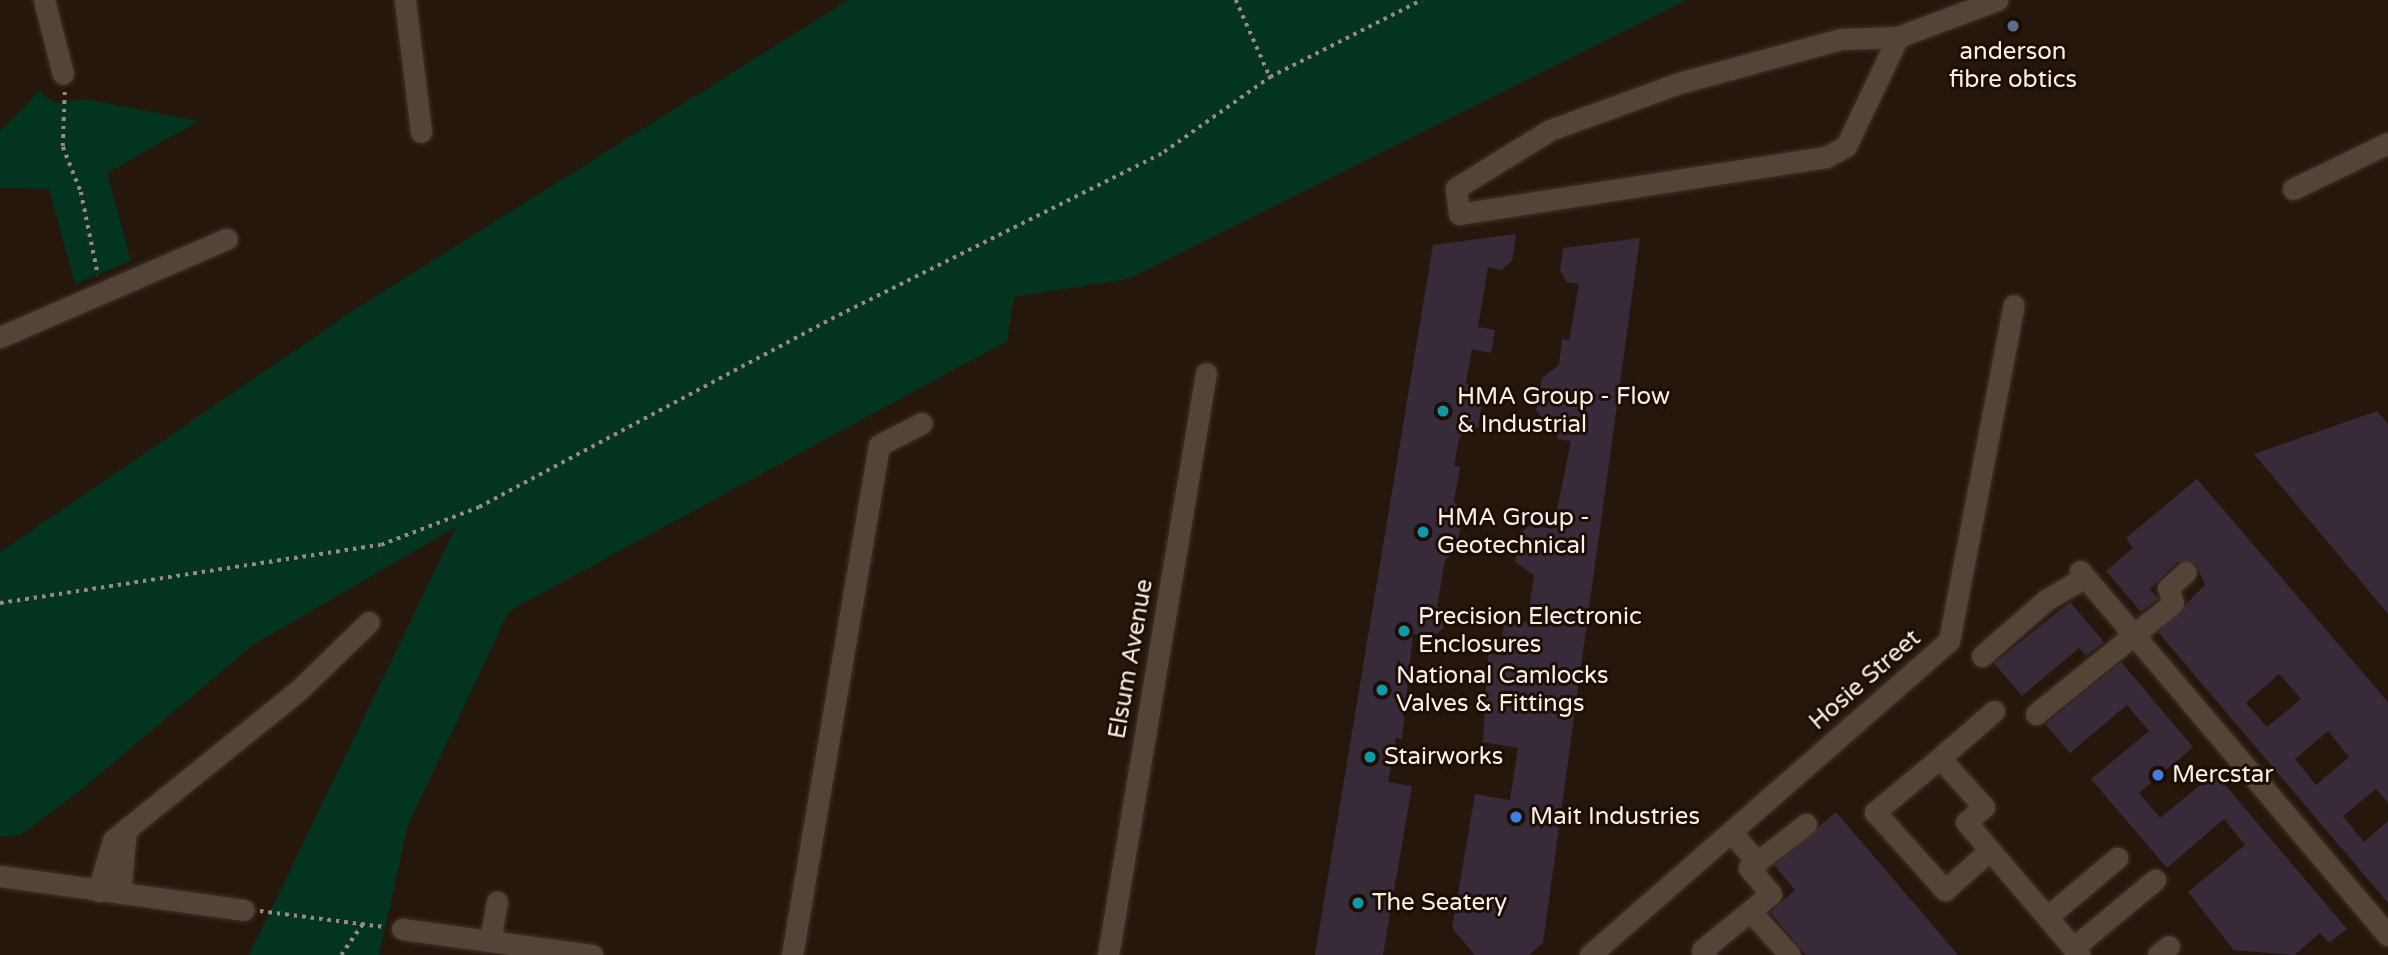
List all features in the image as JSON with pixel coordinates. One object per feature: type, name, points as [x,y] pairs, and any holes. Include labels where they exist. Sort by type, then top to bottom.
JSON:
[{"type":"street","points":[[44,0],[64,74]]},
{"type":"street","points":[[405,0],[421,132]]},
{"type":"street","points":[[1898,37],[1846,146],[1826,157],[1460,214],[1456,188],[1550,130],[1679,83],[1842,39],[1898,37],[1997,0]]},
{"type":"street","points":[[2293,189],[2388,143]]},
{"type":"street","points":[[0,337],[227,239]]},
{"type":"street","name":"Hosie Street","points":[[1590,955],[1950,641],[2014,305]]},
{"type":"street","name":"Elsum Avenue","points":[[1108,955],[1206,373]]},
{"type":"street","points":[[792,955],[879,445],[922,423]]},
{"type":"street","points":[[2036,714],[2173,603],[2168,588],[2186,572]]},
{"type":"street","points":[[1982,656],[2046,600],[2083,574],[2388,934]]},
{"type":"street","points":[[98,891],[113,840],[300,689],[369,622]]},
{"type":"street","points":[[1990,850],[1945,890],[1875,812],[1994,710]]},
{"type":"street","points":[[1940,758],[1984,807],[1966,822],[2076,952],[2155,880]]},
{"type":"street","points":[[1706,955],[1702,950],[1771,894],[1749,868],[1806,824]]},
{"type":"street","points":[[120,892],[126,830]]},
{"type":"street","points":[[1731,832],[1757,862]]},
{"type":"street","points":[[2047,917],[2117,858]]},
{"type":"street","points":[[0,876],[244,910]]},
{"type":"street","points":[[490,941],[497,902]]},
{"type":"street","points":[[1750,911],[1790,955]]},
{"type":"street","points":[[402,929],[490,941],[516,950],[592,955]]},
{"type":"path","points":[[1236,0],[1270,76]]},
{"type":"path","points":[[0,603],[381,545],[479,507],[1164,152],[1270,76],[1422,0]]},
{"type":"path","points":[[64,74],[63,147],[81,192],[103,294]]},
{"type":"path","points":[[244,910],[402,929]]},
{"type":"path","points":[[341,955],[363,923]]},
{"type":"green space","points":[[848,0],[1686,0],[1128,279],[1014,297],[1007,341],[509,611],[408,825],[379,955],[249,955],[456,527],[253,645],[80,791],[20,835],[0,837],[0,552],[357,308]]},
{"type":"green space","points":[[39,91],[55,103],[84,99],[199,121],[107,173],[131,261],[75,284],[49,189],[0,188],[0,131]]},
{"type":"building","points":[[1516,234],[1512,261],[1501,270],[1488,267],[1478,327],[1495,330],[1491,353],[1472,349],[1466,383],[1483,396],[1478,428],[1467,426],[1459,439],[1454,466],[1460,467],[1454,501],[1463,513],[1456,551],[1445,560],[1437,607],[1446,609],[1443,629],[1432,637],[1413,634],[1402,739],[1396,738],[1388,782],[1412,786],[1383,955],[1315,955],[1433,245]]},
{"type":"building","points":[[1640,238],[1543,943],[1529,955],[1475,955],[1452,928],[1475,794],[1510,800],[1518,748],[1483,742],[1488,653],[1499,655],[1505,619],[1527,622],[1534,575],[1515,562],[1520,533],[1531,525],[1553,529],[1571,441],[1557,439],[1560,424],[1544,421],[1536,410],[1542,378],[1559,365],[1562,339],[1569,340],[1579,284],[1567,282],[1560,271],[1563,248]]},
{"type":"building","points":[[2377,411],[2388,424],[2388,614],[2254,454]]},
{"type":"building","points":[[2197,479],[2388,702],[2388,803],[2376,789],[2343,816],[2364,842],[2388,821],[2388,903],[2158,632],[2205,585],[2196,564],[2177,562],[2150,589],[2158,599],[2141,612],[2106,571],[2133,548],[2126,538]],"holes":[[[2279,674],[2301,699],[2267,727],[2246,703]],[[2328,731],[2349,757],[2316,785],[2295,759]]]},
{"type":"building","points":[[2070,602],[2104,642],[2086,656],[2079,648],[2022,696],[1994,663]]},
{"type":"building","points":[[2121,662],[2193,747],[2139,793],[2160,818],[2215,773],[2347,929],[2329,943],[2320,933],[2294,955],[2234,950],[2188,892],[2245,845],[2224,819],[2167,868],[2091,779],[2149,731],[2127,705],[2070,753],[2045,724]]},
{"type":"building","points":[[1836,812],[1958,955],[1806,955],[1770,912],[1795,890],[1774,865]]},
{"type":"place","name":"anderson fibre obtics","points":[[2013,26]]},
{"type":"place","name":"HMA Group - Flow & Industrial","points":[[1443,411]]},
{"type":"place","name":"HMA Group - Geotechnical","points":[[1423,532]]},
{"type":"place","name":"Precision Electronic Enclosures","points":[[1404,631]]},
{"type":"place","name":"National Camlocks Valves & Fittings","points":[[1382,690]]},
{"type":"place","name":"Stairworks","points":[[1370,757]]},
{"type":"place","name":"Mercstar","points":[[2158,775]]},
{"type":"place","name":"Mait Industries","points":[[1516,817]]},
{"type":"place","name":"The Seatery","points":[[1358,903]]}]
